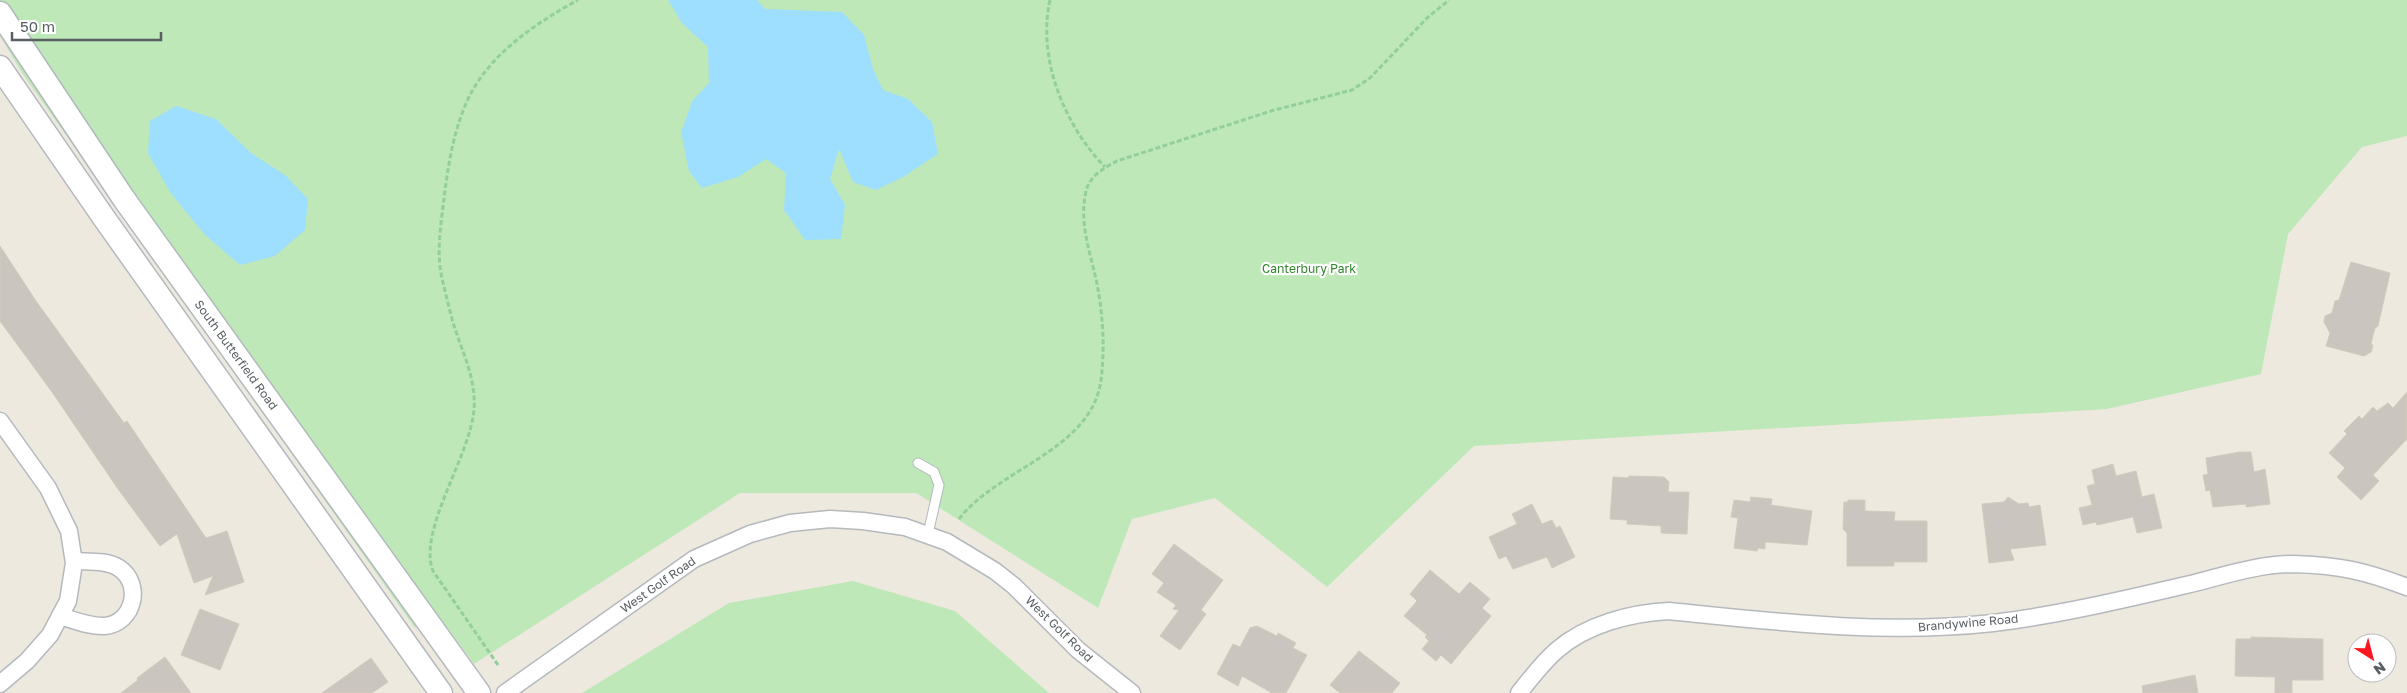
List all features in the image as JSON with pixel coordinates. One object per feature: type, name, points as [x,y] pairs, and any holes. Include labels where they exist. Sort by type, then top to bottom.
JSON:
[{"type":"main road","name":"South Butterfield Road","points":[[0,13],[124,198],[479,693]]},
{"type":"main road","points":[[0,67],[104,218],[441,693]]},
{"type":"street","points":[[0,421],[48,488],[69,531],[74,561],[68,601],[50,635],[27,661],[0,684]]},
{"type":"street","name":"West Golf Road","points":[[505,693],[694,559],[750,534],[790,523],[830,519],[863,521],[905,527],[948,542],[995,571],[1014,586],[1078,650],[1132,693]]},
{"type":"street","points":[[60,616],[98,626],[108,626],[124,617],[132,600],[131,582],[120,569],[104,563],[74,561]]},
{"type":"street","name":"Brandywine Road","points":[[1519,693],[1558,648],[1580,635],[1618,619],[1648,612],[1669,611],[1813,626],[1933,628],[2049,614],[2116,601],[2262,567],[2292,564],[2346,568],[2367,572],[2407,587]]},
{"type":"lane","points":[[918,463],[934,472],[939,485],[928,534]]},
{"type":"path","points":[[498,665],[440,578],[433,571],[429,561],[436,526],[469,439],[475,390],[441,275],[442,213],[448,167],[457,131],[469,97],[487,70],[514,42],[578,0]]},
{"type":"path","points":[[1050,0],[1046,18],[1045,41],[1050,66],[1058,90],[1080,136],[1091,153],[1105,167]]},
{"type":"path","points":[[959,519],[970,504],[1051,450],[1071,433],[1084,420],[1097,399],[1101,380],[1101,320],[1098,290],[1083,216],[1088,187],[1105,167],[1117,161],[1255,116],[1352,90],[1370,78],[1427,18],[1449,0]]},
{"type":"green space","name":"Canterbury Park","points":[[0,0],[2407,0],[2407,136],[2362,147],[2288,234],[2261,374],[2107,409],[1474,446],[1327,587],[1215,498],[1132,519],[1098,608],[916,493],[740,493],[474,664],[436,612],[415,628],[22,73],[0,36]]},
{"type":"green space","points":[[853,581],[955,611],[1049,693],[582,693],[729,603]]},
{"type":"water","points":[[668,0],[757,0],[765,9],[842,12],[864,35],[873,69],[883,90],[908,99],[932,122],[938,154],[903,177],[876,190],[853,182],[839,149],[830,179],[845,205],[841,239],[805,240],[784,210],[786,173],[766,159],[738,177],[702,188],[689,171],[681,132],[693,100],[709,83],[708,47],[682,23]]},
{"type":"water","points":[[176,106],[216,119],[251,153],[285,175],[308,199],[305,230],[275,256],[240,265],[204,234],[170,192],[148,153],[150,121]]},
{"type":"building","points":[[0,246],[36,301],[124,423],[127,421],[206,538],[227,531],[244,582],[205,595],[213,576],[194,583],[177,534],[160,546],[118,489],[52,392],[0,321]]},
{"type":"building","points":[[2351,262],[2390,273],[2378,326],[2375,328],[2371,343],[2373,346],[2371,352],[2364,356],[2326,346],[2330,333],[2324,322],[2325,316],[2332,313],[2335,301],[2339,300]]},
{"type":"building","points":[[2407,392],[2407,439],[2373,475],[2379,481],[2361,500],[2337,477],[2345,468],[2329,453],[2347,434],[2344,431],[2359,416],[2362,419],[2373,407],[2377,411],[2388,403],[2393,408]]},
{"type":"building","points":[[2251,452],[2254,472],[2265,469],[2270,504],[2246,507],[2246,504],[2213,507],[2210,490],[2206,491],[2203,475],[2208,474],[2206,458]]},
{"type":"building","points":[[2113,464],[2116,476],[2136,471],[2142,497],[2154,494],[2162,528],[2137,533],[2133,517],[2097,525],[2096,522],[2083,525],[2079,508],[2092,505],[2087,486],[2095,484],[2092,470]]},
{"type":"building","points":[[1629,476],[1664,477],[1669,482],[1668,492],[1689,492],[1687,534],[1661,533],[1661,526],[1627,524],[1627,520],[1610,519],[1613,477],[1628,478]]},
{"type":"building","points":[[1751,497],[1772,499],[1771,505],[1812,511],[1807,545],[1765,542],[1765,549],[1758,548],[1757,551],[1734,548],[1738,518],[1731,517],[1734,500],[1750,502]]},
{"type":"building","points":[[2008,497],[2019,504],[2028,503],[2029,507],[2040,505],[2046,545],[2010,549],[2014,560],[1989,563],[1982,504],[2004,502]]},
{"type":"building","points":[[1848,500],[1865,500],[1865,511],[1895,512],[1894,521],[1927,521],[1927,562],[1894,562],[1894,566],[1847,566],[1847,533],[1843,529],[1844,502],[1848,502]]},
{"type":"building","points":[[1532,504],[1542,524],[1552,520],[1556,528],[1560,526],[1575,557],[1552,568],[1547,557],[1513,569],[1506,556],[1499,559],[1489,537],[1517,524],[1512,514]]},
{"type":"building","points":[[1174,544],[1223,580],[1201,610],[1206,614],[1180,650],[1160,636],[1179,610],[1173,609],[1176,605],[1157,592],[1164,583],[1152,574]]},
{"type":"building","points":[[1430,570],[1459,594],[1470,582],[1490,599],[1482,608],[1491,616],[1451,664],[1441,655],[1436,661],[1422,649],[1429,641],[1425,637],[1427,635],[1404,616],[1417,601],[1410,594]]},
{"type":"building","points":[[200,609],[239,624],[220,670],[181,655]]},
{"type":"building","points":[[1257,626],[1277,636],[1278,633],[1296,643],[1293,648],[1307,655],[1286,693],[1272,693],[1242,676],[1238,686],[1217,674],[1233,644],[1240,647],[1250,628]]},
{"type":"building","points":[[2251,637],[2323,639],[2323,680],[2292,680],[2292,693],[2275,693],[2275,677],[2235,676],[2236,639],[2251,639]]},
{"type":"building","points":[[1359,651],[1400,683],[1392,693],[1340,693],[1330,685]]},
{"type":"building","points":[[165,657],[191,693],[121,693],[138,680],[137,678]]},
{"type":"building","points":[[371,658],[388,682],[372,693],[322,693]]},
{"type":"building","points":[[2195,675],[2198,693],[2143,693],[2142,686]]}]
